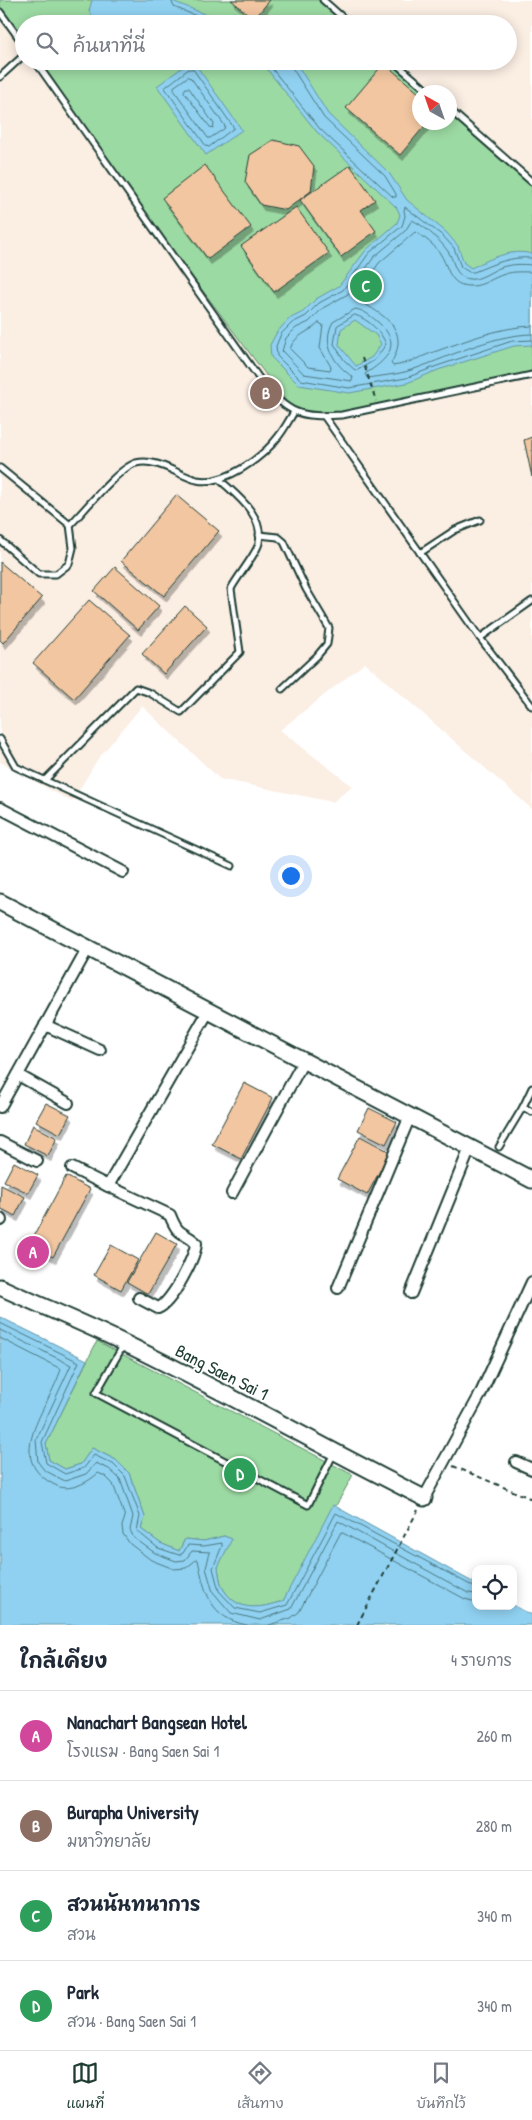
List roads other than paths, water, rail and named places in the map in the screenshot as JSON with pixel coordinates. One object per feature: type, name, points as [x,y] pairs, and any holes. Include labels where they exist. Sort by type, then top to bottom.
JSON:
[{"type":"street","points":[[0,808],[123,872]]},
{"type":"street","points":[[0,902],[532,1180]]},
{"type":"street","points":[[0,1107],[88,948]]},
{"type":"street","points":[[108,1186],[209,1010]]},
{"type":"street","points":[[45,1025],[100,1050]]},
{"type":"street","points":[[232,1193],[304,1060]]},
{"type":"street","points":[[18,1075],[68,1103]]},
{"type":"street","points":[[338,1288],[410,1116]]},
{"type":"street","points":[[0,1142],[37,1162]]},
{"type":"street","points":[[411,1293],[470,1148]]},
{"type":"street","points":[[72,1168],[170,1215],[176,1229],[196,1243],[193,1256],[182,1279],[164,1305],[158,1308],[139,1298]]},
{"type":"street","points":[[424,1498],[480,1395],[532,1282]]},
{"type":"street","name":"Bang Saen Sai 1","points":[[0,1287],[124,1343],[424,1498]]},
{"type":"street","points":[[516,1462],[532,1470]]},
{"type":"lane","points":[[323,0],[340,15]]},
{"type":"lane","points":[[0,12],[15,33]]},
{"type":"lane","points":[[0,77],[15,63]]},
{"type":"lane","points":[[42,70],[261,381],[277,400],[294,412],[315,416],[342,415],[532,375]]},
{"type":"lane","points":[[403,70],[421,85]]},
{"type":"lane","points":[[457,116],[532,182]]},
{"type":"lane","points":[[70,525],[120,473],[135,463],[154,463],[198,480],[220,480],[250,464],[277,438],[294,412]]},
{"type":"lane","points":[[324,416],[480,638],[532,706]]},
{"type":"lane","points":[[0,468],[70,525],[72,548],[69,564],[56,574],[39,574],[0,540]]},
{"type":"lane","points":[[45,780],[136,688],[150,693],[181,712],[240,652],[231,589],[259,544],[258,525],[250,508],[220,480]]},
{"type":"lane","points":[[420,553],[455,530],[480,520]]},
{"type":"lane","points":[[259,535],[278,537],[284,542],[306,589],[330,628],[327,644],[282,689]]},
{"type":"lane","points":[[480,638],[532,601]]},
{"type":"lane","points":[[0,739],[16,767],[232,866]]},
{"type":"lane","points":[[499,1147],[532,1088]]},
{"type":"lane","points":[[523,1106],[532,1112]]},
{"type":"lane","points":[[124,1343],[96,1393],[308,1505],[334,1453]]},
{"type":"water","points":[[92,0],[170,0],[207,15],[91,15],[89,11]]},
{"type":"water","points":[[179,70],[199,70],[242,130],[206,155],[157,86]]},
{"type":"water","points":[[268,70],[301,70],[328,114],[389,173],[407,200],[446,232],[458,246],[464,263],[471,268],[508,253],[532,254],[532,345],[514,346],[438,370],[407,383],[349,393],[299,385],[271,357],[270,345],[277,332],[289,319],[303,312],[316,299],[339,286],[366,250],[397,223],[400,215],[397,208],[317,132]],"holes":[[[355,320],[376,335],[381,344],[372,357],[356,366],[339,345],[341,329]]]},
{"type":"water","points":[[0,1317],[87,1360],[46,1444],[49,1460],[65,1469],[81,1464],[92,1448],[116,1460],[129,1473],[145,1517],[141,1529],[160,1543],[179,1551],[185,1539],[204,1541],[224,1536],[232,1539],[218,1567],[223,1588],[236,1602],[251,1607],[259,1607],[283,1601],[333,1505],[472,1582],[472,1610],[517,1610],[517,1607],[532,1615],[532,1625],[0,1625]]},
{"type":"place","name":"สวนนันทนาการ","points":[[366,286]]},
{"type":"place","name":"Burapha University","points":[[266,393]]},
{"type":"place","name":"Nanachart Bangsean Hotel","points":[[33,1252]]},
{"type":"place","name":"Park","points":[[240,1474]]}]
